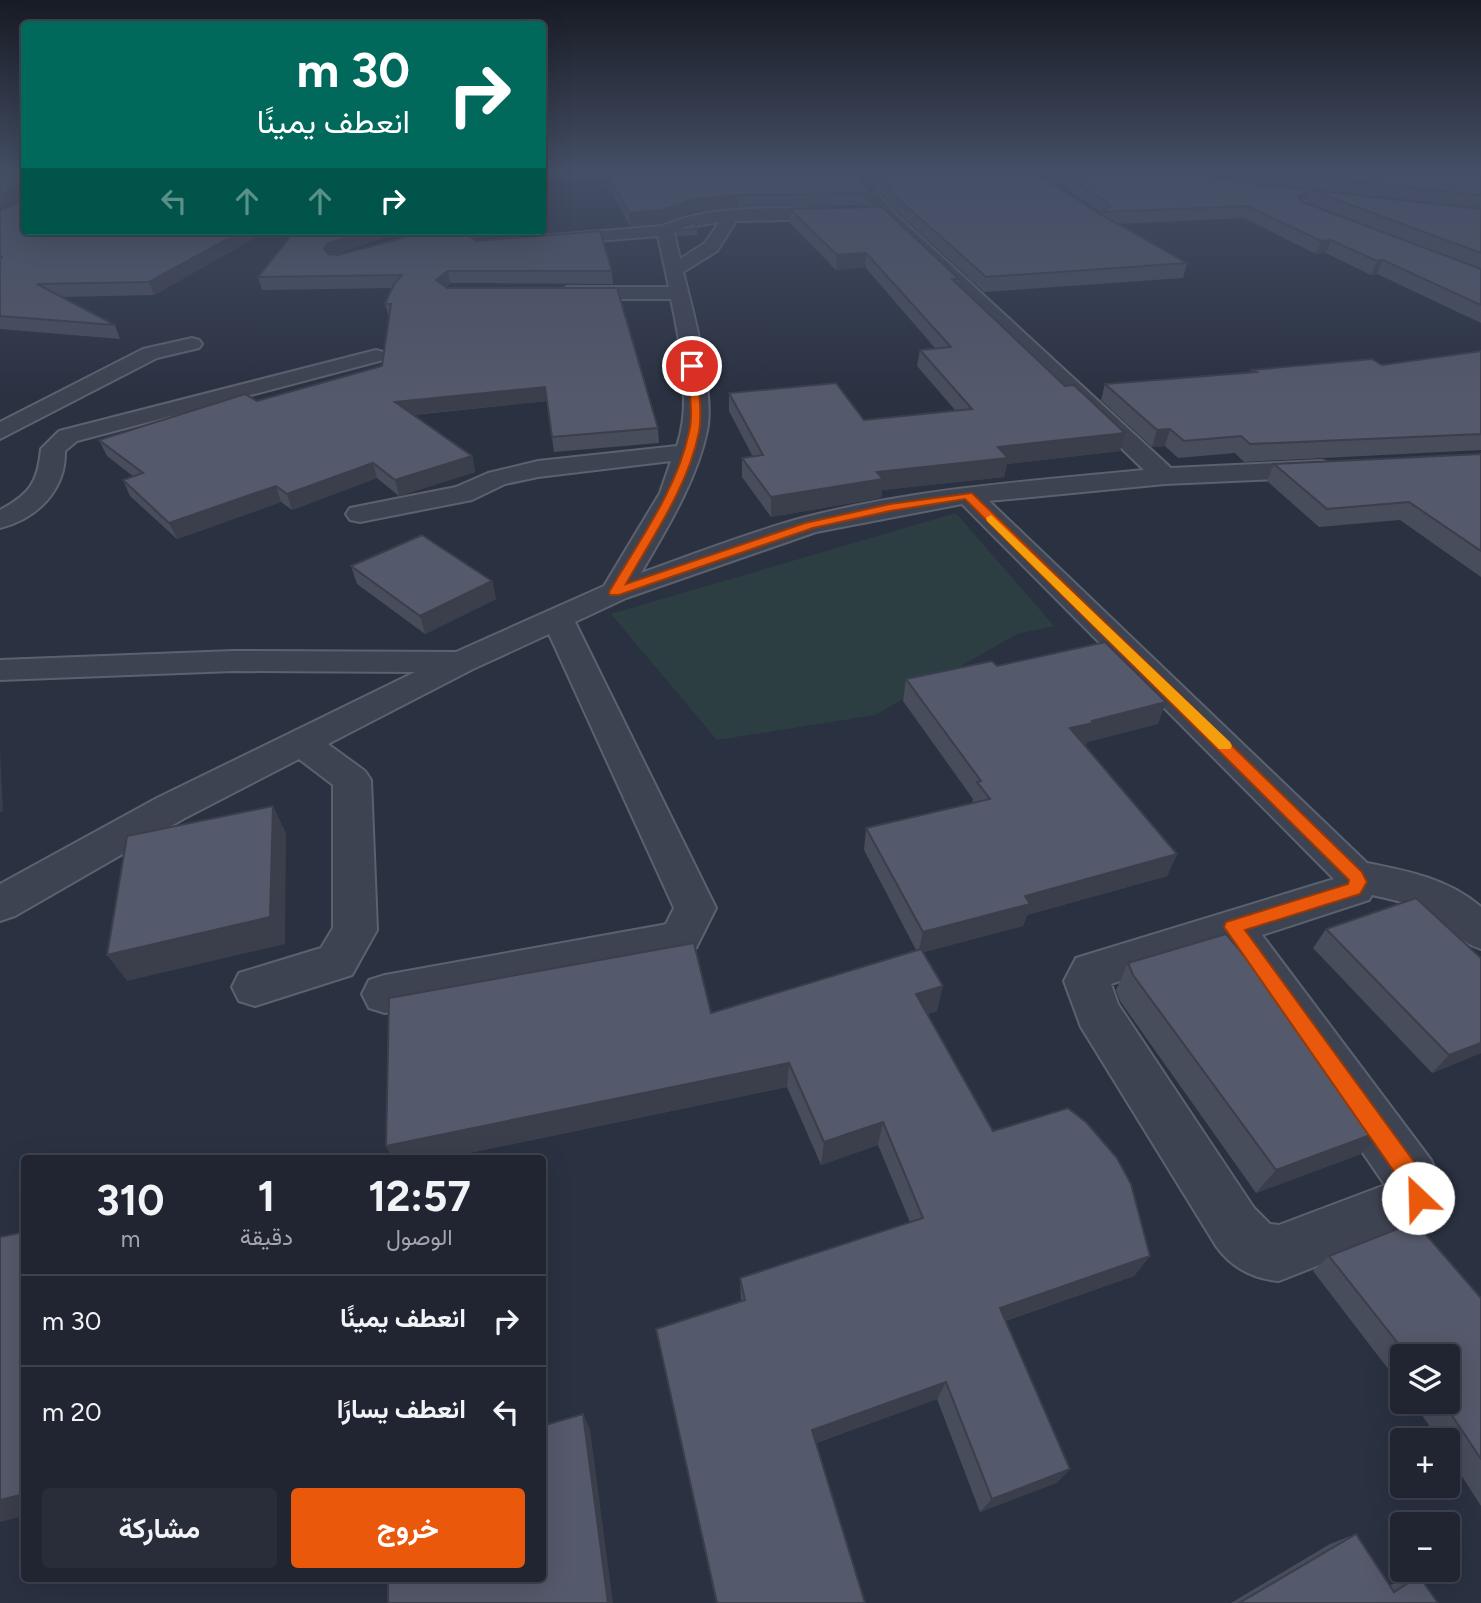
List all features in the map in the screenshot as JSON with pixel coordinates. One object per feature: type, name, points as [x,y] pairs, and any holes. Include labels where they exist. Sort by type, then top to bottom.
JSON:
[{"type":"street","points":[[615,592],[673,493],[695,429],[696,405],[681,293],[669,247]]},
{"type":"street","points":[[675,270],[711,247]]},
{"type":"street","points":[[922,247],[1165,476]]},
{"type":"street","points":[[550,292],[681,293]]},
{"type":"street","points":[[0,432],[150,353],[192,344]]},
{"type":"street","points":[[0,520],[27,505],[40,492],[51,475],[53,449],[68,436],[376,356]]},
{"type":"street","points":[[360,514],[463,494],[497,478],[538,469],[688,452]]},
{"type":"street","points":[[0,904],[171,808],[461,662],[615,592],[810,525],[968,495],[1165,476],[1345,468]]},
{"type":"street","points":[[968,495],[1356,876],[1358,882],[1354,889],[1092,971],[1087,981],[1098,1013],[1235,1227],[1251,1246],[1260,1251],[1279,1253],[1414,1202],[1419,1193],[1412,1178],[1233,927]]},
{"type":"street","points":[[385,994],[666,942],[681,936],[695,908],[557,618]]},
{"type":"street","points":[[0,670],[233,661],[461,662]]},
{"type":"street","points":[[255,987],[336,962],[355,930],[352,780],[302,742]]},
{"type":"street","points":[[1356,876],[1409,887],[1449,904],[1481,932]]},
{"type":"shaded area","points":[[956,513],[1054,626],[1017,634],[875,715],[717,740],[611,614]]},
{"type":"building","points":[[0,247],[213,247],[149,282],[37,284],[115,325],[0,316],[0,258],[3,257],[0,257]]},
{"type":"building","points":[[282,247],[325,247],[324,249],[328,254],[338,255],[369,247],[605,247],[612,271],[448,271],[436,280],[447,288],[617,288],[658,428],[552,437],[545,387],[395,402],[472,456],[395,480],[373,463],[287,494],[276,486],[169,523],[123,480],[143,473],[99,440],[245,394],[257,401],[382,366],[391,304],[385,304],[394,284],[402,275],[258,277]]},
{"type":"building","points":[[829,247],[925,247],[959,279],[952,279],[1065,386],[1074,385],[1125,433],[998,447],[1008,458],[877,472],[883,479],[771,497],[742,458],[763,455],[729,393],[836,383],[864,420],[972,409],[920,350],[951,347],[866,253],[837,255]]},
{"type":"building","points":[[952,247],[1158,247],[1187,263],[986,277]]},
{"type":"building","points":[[1346,247],[1422,247],[1481,269],[1481,305],[1383,260],[1377,261]]},
{"type":"building","points":[[1464,247],[1481,247],[1481,253]]},
{"type":"building","points":[[1481,351],[1481,434],[1250,444],[1241,436],[1184,441],[1170,429],[1157,430],[1105,384],[1256,372],[1252,370],[1372,359],[1382,365]]},
{"type":"building","points":[[1481,454],[1481,551],[1409,502],[1327,509],[1274,464]]},
{"type":"building","points":[[422,535],[492,581],[420,616],[351,566]]},
{"type":"building","points":[[1105,642],[1166,702],[1070,728],[1177,854],[1025,896],[1030,904],[923,932],[866,828],[990,799],[977,782],[981,781],[906,679],[992,661],[997,666]]},
{"type":"building","points":[[273,806],[270,917],[107,955],[127,836]]},
{"type":"building","points":[[1416,898],[1481,958],[1481,1043],[1449,1055],[1326,929]]},
{"type":"building","points":[[1226,934],[1345,1074],[1384,1130],[1276,1170],[1133,975],[1128,963]]},
{"type":"building","points":[[694,943],[711,1013],[921,949],[943,986],[916,994],[993,1131],[1068,1108],[1087,1123],[1117,1158],[1131,1184],[1150,1256],[1000,1308],[1070,1469],[992,1499],[946,1382],[812,1430],[865,1603],[717,1603],[656,1329],[745,1300],[740,1278],[923,1218],[883,1122],[824,1142],[789,1063],[386,1146],[389,998]]},
{"type":"building","points":[[1415,1222],[1481,1298],[1481,1459],[1451,1414],[1460,1414],[1460,1344],[1399,1344],[1329,1256]]},
{"type":"building","points":[[21,1233],[21,1495],[0,1500],[0,1237]]},
{"type":"building","points":[[583,1414],[608,1603],[388,1603],[388,1582],[546,1582],[546,1425]]},
{"type":"building","points":[[1356,1534],[1394,1592],[1410,1582],[1423,1582],[1438,1603],[1239,1603]]},
{"type":"slow traffic","points":[[991,518],[1224,746]]},
{"type":"route","points":[[692,366],[696,405],[695,429],[688,452],[673,493],[615,592],[810,525],[968,495],[1356,876],[1358,882],[1354,889],[1233,927],[1412,1178],[1417,1186],[1418,1198]]}]
